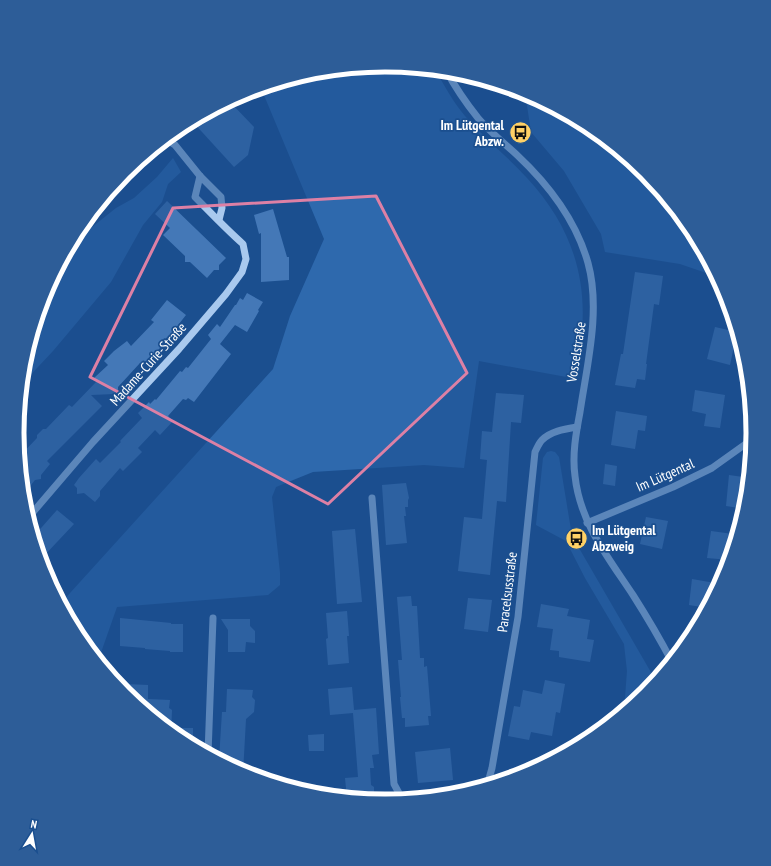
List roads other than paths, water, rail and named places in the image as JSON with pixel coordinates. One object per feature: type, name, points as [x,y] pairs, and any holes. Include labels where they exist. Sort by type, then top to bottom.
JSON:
[{"type":"street","name":"Vosselstraße","points":[[450,77],[457,90],[479,119],[546,185],[563,208],[578,235],[588,263],[593,290],[594,317],[577,427],[574,454],[574,476],[581,508],[587,522],[651,623],[669,657]]},
{"type":"street","points":[[171,142],[175,145],[200,176],[221,197],[222,208],[219,220]]},
{"type":"street","name":"Madame-Curie-Straße","points":[[33,512],[93,442],[180,349],[226,294],[242,272],[246,259],[243,244],[224,228],[219,220],[195,198],[200,176]]},
{"type":"street","name":"Paracelsusstraße","points":[[489,779],[518,617],[536,452],[541,441],[551,434],[563,429],[577,427]]},
{"type":"street","name":"Im Lütgental","points":[[587,522],[712,468],[747,443]]},
{"type":"street","points":[[372,498],[394,784],[401,794]]},
{"type":"street","points":[[208,748],[213,618]]},
{"type":"place","name":"Im Lütgental Abzw.","points":[[520,133]]},
{"type":"place","name":"Im Lütgental Abzweig","points":[[577,538]]}]
